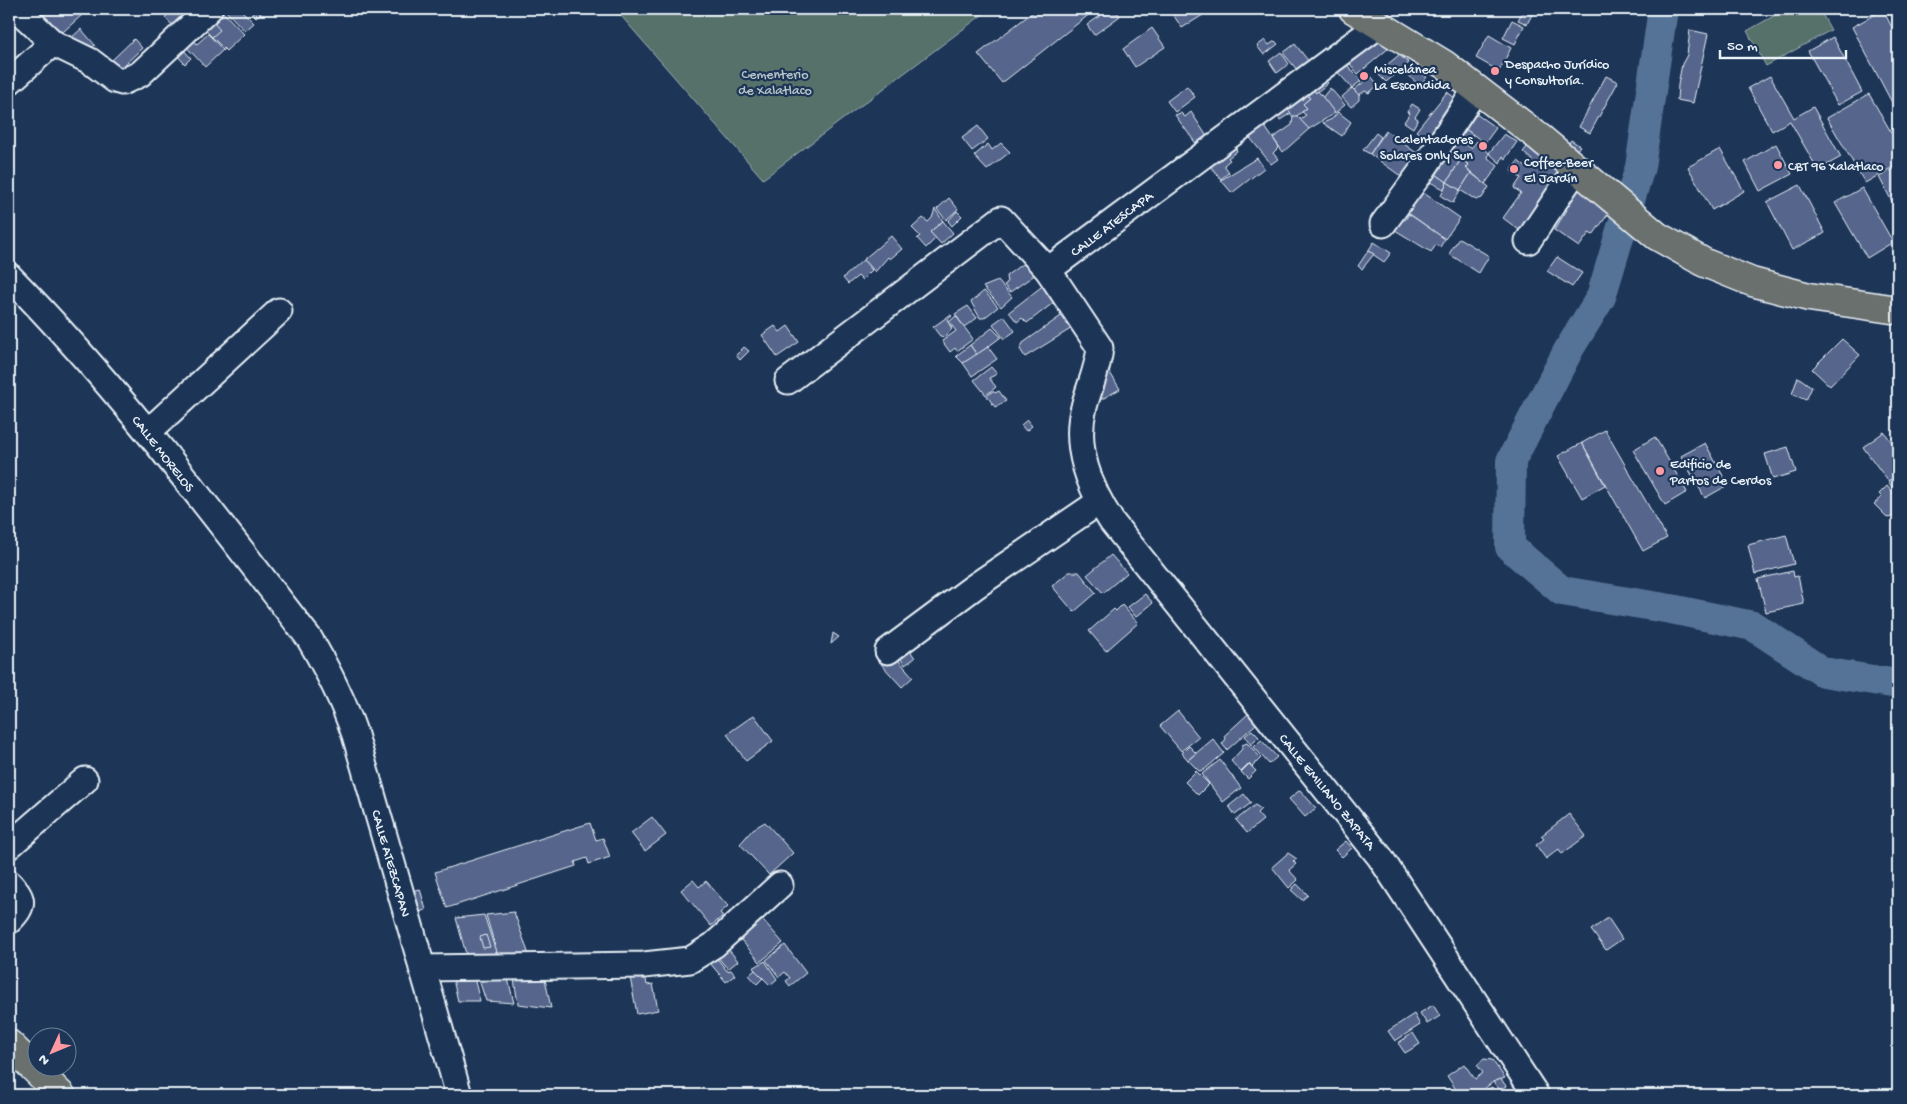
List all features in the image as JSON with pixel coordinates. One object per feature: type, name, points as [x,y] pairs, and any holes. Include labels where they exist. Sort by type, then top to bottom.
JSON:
[{"type":"main road","points":[[1353,9],[1445,65],[1577,168],[1657,236],[1705,263],[1752,282],[1809,297],[1898,310]]},
{"type":"main road","points":[[9,1044],[61,1095]]},
{"type":"street","points":[[17,9],[53,43],[90,61],[114,80],[122,82],[140,74],[209,9]]},
{"type":"street","name":"CALLE ATESCAPA","points":[[1048,270],[1379,25]]},
{"type":"street","points":[[9,82],[53,43]]},
{"type":"street","points":[[1383,224],[1424,168],[1476,89]]},
{"type":"street","points":[[1528,241],[1577,168]]},
{"type":"street","points":[[788,381],[1001,219],[1048,270],[1100,348],[1098,364],[1083,409],[1080,437],[1085,466],[1099,502],[974,587],[888,651]]},
{"type":"street","name":"CALLE MORELOS","points":[[9,276],[58,326],[148,432],[309,638]]},
{"type":"street","points":[[148,432],[279,311]]},
{"type":"street","name":"CALLE EMILIANO ZAPATA","points":[[1099,502],[1112,522],[1380,857],[1536,1095]]},
{"type":"street","name":"CALLE ATEZCAPAN","points":[[309,638],[342,698],[458,1095]]},
{"type":"street","points":[[9,846],[85,780]]},
{"type":"street","points":[[9,883],[19,895],[22,903],[19,911],[9,921]]},
{"type":"street","points":[[422,968],[644,965],[690,960],[714,946],[780,885]]},
{"type":"green space","name":"Cementerio de Xalatlaco","points":[[615,9],[990,9],[763,179]]},
{"type":"green space","points":[[1786,9],[1819,9],[1831,30],[1766,66],[1747,31]]},
{"type":"building","points":[[34,9],[76,9],[82,15],[55,39]]},
{"type":"building","points":[[175,9],[179,9],[184,15],[172,25],[165,17]]},
{"type":"building","points":[[220,9],[244,34],[226,51],[199,24]]},
{"type":"building","points":[[220,9],[222,11],[212,21],[220,30],[212,37],[199,24]]},
{"type":"building","points":[[224,9],[240,9],[254,23],[245,31]]},
{"type":"building","points":[[249,9],[266,9],[256,17]]},
{"type":"building","points":[[1037,9],[1096,9],[1002,83],[978,54]]},
{"type":"building","points":[[1105,9],[1114,9],[1120,16],[1094,35],[1087,25],[1100,16],[1098,14]]},
{"type":"building","points":[[1199,9],[1203,15],[1182,28],[1170,10]]},
{"type":"building","points":[[1524,9],[1535,9],[1527,24],[1518,20]]},
{"type":"building","points":[[1883,10],[1898,39],[1898,114],[1852,27]]},
{"type":"building","points":[[1512,20],[1524,26],[1515,44],[1503,38]]},
{"type":"building","points":[[1152,28],[1165,47],[1135,67],[1123,49]]},
{"type":"building","points":[[81,29],[95,45],[82,57],[68,41]]},
{"type":"building","points":[[1690,30],[1708,34],[1693,103],[1677,100],[1678,85],[1682,64],[1687,55]]},
{"type":"building","points":[[1379,33],[1390,47],[1358,74],[1347,60]]},
{"type":"building","points":[[208,34],[223,50],[205,67],[182,42],[189,35],[197,44]]},
{"type":"building","points":[[1489,35],[1511,48],[1499,71],[1476,58]]},
{"type":"building","points":[[1833,37],[1862,92],[1838,105],[1808,51]]},
{"type":"building","points":[[134,39],[142,48],[120,69],[112,60]]},
{"type":"building","points":[[1265,40],[1269,45],[1275,41],[1278,44],[1264,55],[1257,46]]},
{"type":"building","points":[[1295,44],[1310,63],[1298,71],[1283,53]]},
{"type":"building","points":[[179,45],[191,58],[185,64],[173,51]]},
{"type":"building","points":[[1281,52],[1289,64],[1277,73],[1269,61]]},
{"type":"building","points":[[1399,55],[1409,63],[1386,82],[1377,73]]},
{"type":"building","points":[[1342,59],[1361,81],[1352,88],[1333,67]]},
{"type":"building","points":[[1414,68],[1427,77],[1420,85],[1408,76]]},
{"type":"building","points":[[1319,72],[1328,83],[1316,93],[1307,82]]},
{"type":"building","points":[[1371,76],[1378,85],[1369,93],[1365,91],[1359,95],[1354,90]]},
{"type":"building","points":[[1606,76],[1618,82],[1590,133],[1579,127]]},
{"type":"building","points":[[1770,76],[1794,118],[1813,107],[1841,157],[1818,170],[1790,121],[1772,131],[1748,88]]},
{"type":"building","points":[[1187,86],[1195,97],[1175,112],[1167,101]]},
{"type":"building","points":[[1301,88],[1310,98],[1303,104],[1307,108],[1294,118],[1283,104]]},
{"type":"building","points":[[1330,88],[1345,105],[1335,113],[1322,98]]},
{"type":"building","points":[[1352,88],[1359,95],[1359,100],[1351,107],[1342,97]]},
{"type":"building","points":[[1313,89],[1316,93],[1318,91],[1335,113],[1309,129],[1299,120],[1306,115],[1302,112],[1307,108],[1303,104],[1310,98],[1307,95]]},
{"type":"building","points":[[1447,92],[1462,103],[1431,142],[1416,131]]},
{"type":"building","points":[[1869,94],[1898,144],[1898,164],[1865,183],[1827,118]]},
{"type":"building","points":[[1283,104],[1291,113],[1280,120],[1273,111]]},
{"type":"building","points":[[1412,104],[1420,109],[1415,117],[1418,119],[1413,128],[1404,122],[1410,113],[1407,112]]},
{"type":"building","points":[[1469,109],[1496,128],[1485,143],[1458,124]]},
{"type":"building","points":[[1191,112],[1208,138],[1197,145],[1175,115],[1181,113],[1185,117]]},
{"type":"building","points":[[1338,112],[1351,122],[1342,136],[1323,123],[1332,119]]},
{"type":"building","points":[[1293,116],[1297,116],[1309,129],[1283,152],[1273,138],[1292,125]]},
{"type":"building","points":[[1263,124],[1279,147],[1273,153],[1278,159],[1271,164],[1247,134]]},
{"type":"building","points":[[978,126],[988,139],[972,151],[962,138]]},
{"type":"building","points":[[1463,127],[1473,135],[1467,145],[1455,138]]},
{"type":"building","points":[[1386,131],[1418,154],[1402,177],[1370,154]]},
{"type":"building","points":[[1376,133],[1381,137],[1370,154],[1363,150]]},
{"type":"building","points":[[1504,134],[1517,142],[1505,159],[1503,156],[1500,163],[1489,153]]},
{"type":"building","points":[[1453,136],[1471,148],[1477,141],[1489,153],[1488,158],[1498,166],[1485,184],[1466,168],[1469,165],[1444,150]]},
{"type":"building","points":[[1571,140],[1580,146],[1576,151],[1568,145]]},
{"type":"building","points":[[1531,142],[1569,170],[1523,233],[1503,218],[1521,193],[1514,188],[1521,178],[1511,171],[1518,161],[1527,168],[1532,160],[1523,152]]},
{"type":"building","points":[[1001,143],[1010,152],[987,170],[974,156],[988,144],[992,150]]},
{"type":"building","points":[[1234,143],[1237,151],[1228,158],[1230,160],[1224,165],[1229,172],[1221,179],[1207,162]]},
{"type":"building","points":[[1776,144],[1792,174],[1760,191],[1745,162]]},
{"type":"building","points":[[1720,149],[1744,191],[1712,210],[1688,167]]},
{"type":"building","points":[[1444,150],[1461,159],[1447,182],[1433,172]]},
{"type":"building","points":[[1257,158],[1264,168],[1232,193],[1221,180]]},
{"type":"building","points":[[1461,159],[1469,165],[1466,168],[1471,173],[1460,190],[1447,182]]},
{"type":"building","points":[[1898,167],[1898,213],[1879,177]]},
{"type":"building","points":[[1433,172],[1447,182],[1444,189],[1428,181]]},
{"type":"building","points":[[1471,173],[1489,187],[1482,198],[1476,200],[1460,190]]},
{"type":"building","points":[[1447,182],[1460,190],[1453,203],[1441,196]]},
{"type":"building","points":[[1576,185],[1611,210],[1593,235],[1589,233],[1579,247],[1554,230],[1567,210],[1562,206]]},
{"type":"building","points":[[1800,185],[1825,233],[1792,250],[1767,202]]},
{"type":"building","points":[[1415,187],[1460,218],[1445,239],[1401,208]]},
{"type":"building","points":[[1862,188],[1893,242],[1867,258],[1835,203]]},
{"type":"building","points":[[949,198],[958,209],[946,220],[937,209]]},
{"type":"building","points":[[935,209],[943,221],[930,232],[936,238],[926,248],[917,238],[920,236],[912,228],[923,218],[928,222],[932,218]]},
{"type":"building","points":[[957,211],[962,216],[952,226],[948,221]]},
{"type":"building","points":[[1409,214],[1445,239],[1440,247],[1436,245],[1431,252],[1395,230],[1401,219],[1405,220]]},
{"type":"building","points":[[943,221],[953,233],[941,244],[930,232]]},
{"type":"building","points":[[891,236],[902,249],[890,259],[888,257],[875,272],[864,259]]},
{"type":"building","points":[[1459,238],[1489,256],[1479,273],[1449,254]]},
{"type":"building","points":[[1374,242],[1391,253],[1384,262],[1368,251]]},
{"type":"building","points":[[1368,251],[1374,254],[1362,269],[1358,266]]},
{"type":"building","points":[[1557,257],[1582,273],[1572,287],[1547,271]]},
{"type":"building","points":[[863,260],[872,270],[862,280],[858,276],[848,284],[843,278]]},
{"type":"building","points":[[1026,261],[1036,274],[1010,292],[1004,285],[1007,283],[1006,276]]},
{"type":"building","points":[[998,281],[1012,297],[1001,307],[983,287]]},
{"type":"building","points":[[1045,284],[1057,300],[1027,323],[1022,318],[1017,322],[1009,312]]},
{"type":"building","points":[[984,291],[998,307],[984,318],[980,318],[971,302]]},
{"type":"building","points":[[968,306],[977,318],[964,327],[955,314]]},
{"type":"building","points":[[1068,311],[1077,325],[1025,357],[1020,349],[1023,343]]},
{"type":"building","points":[[950,315],[952,316],[947,320],[952,329],[945,337],[940,336],[933,327]]},
{"type":"building","points":[[956,316],[973,339],[957,351],[955,348],[950,352],[942,341],[956,331],[949,322]]},
{"type":"building","points":[[1004,316],[1015,331],[1004,339],[993,324]]},
{"type":"building","points":[[775,326],[780,332],[788,326],[799,342],[777,357],[762,335]]},
{"type":"building","points":[[992,328],[1001,337],[977,355],[970,345]]},
{"type":"building","points":[[1842,339],[1860,355],[1830,386],[1812,369]]},
{"type":"building","points":[[970,345],[977,355],[963,363],[956,356]]},
{"type":"building","points":[[744,347],[749,351],[740,360],[736,355]]},
{"type":"building","points":[[988,347],[997,359],[972,376],[963,363]]},
{"type":"building","points":[[1104,363],[1120,389],[1093,404]]},
{"type":"building","points":[[991,367],[997,374],[989,378],[996,387],[986,395],[974,380]]},
{"type":"building","points":[[1798,377],[1812,387],[1806,400],[1792,394]]},
{"type":"building","points":[[993,391],[995,393],[999,391],[1006,401],[995,407],[987,396]]},
{"type":"building","points":[[1027,420],[1032,426],[1026,431],[1021,425]]},
{"type":"building","points":[[1605,430],[1667,538],[1643,551],[1582,443]]},
{"type":"building","points":[[1884,432],[1898,450],[1898,475],[1888,481],[1863,447]]},
{"type":"building","name":"Edificio de Partos de Cerdos","points":[[1655,437],[1687,492],[1665,505],[1633,450]]},
{"type":"building","points":[[1582,443],[1605,485],[1582,498],[1558,456]]},
{"type":"building","points":[[1705,443],[1728,485],[1705,498],[1681,456]]},
{"type":"building","points":[[1788,447],[1796,472],[1773,479],[1765,454]]},
{"type":"building","points":[[1898,475],[1898,497],[1888,481]]},
{"type":"building","points":[[1887,486],[1898,499],[1898,508],[1894,516],[1888,518],[1874,504],[1882,497],[1879,494]]},
{"type":"building","points":[[1786,535],[1794,564],[1755,574],[1748,545]]},
{"type":"building","points":[[1111,555],[1127,573],[1103,593],[1087,575]]},
{"type":"building","points":[[1793,571],[1794,577],[1798,576],[1804,604],[1766,612],[1758,579]]},
{"type":"building","points":[[1069,572],[1079,572],[1096,593],[1074,612],[1052,586]]},
{"type":"building","points":[[1145,594],[1153,603],[1136,617],[1128,607]]},
{"type":"building","points":[[1122,605],[1138,623],[1106,651],[1089,631],[1114,609],[1116,611]]},
{"type":"building","points":[[833,633],[839,637],[831,644]]},
{"type":"building","points":[[907,646],[915,658],[905,665],[897,654]]},
{"type":"building","points":[[893,654],[913,677],[902,687],[881,664]]},
{"type":"building","points":[[1178,711],[1199,737],[1181,751],[1160,726]]},
{"type":"building","points":[[1248,714],[1256,724],[1227,750],[1222,744],[1226,739],[1224,736]]},
{"type":"building","points":[[754,715],[773,741],[746,761],[727,734]]},
{"type":"building","points":[[1252,730],[1259,737],[1251,745],[1245,736]]},
{"type":"building","points":[[1213,739],[1224,753],[1204,770],[1199,771],[1188,760]]},
{"type":"building","points":[[1261,740],[1277,757],[1269,764],[1254,747]]},
{"type":"building","points":[[1247,743],[1261,758],[1252,767],[1249,764],[1241,772],[1231,761],[1242,749],[1242,745]]},
{"type":"building","points":[[1189,746],[1196,753],[1188,760],[1182,753]]},
{"type":"building","points":[[1220,760],[1241,788],[1223,802],[1202,774]]},
{"type":"building","points":[[1249,764],[1256,771],[1248,779],[1241,772]]},
{"type":"building","points":[[1196,771],[1209,784],[1198,795],[1185,782]]},
{"type":"building","points":[[1300,790],[1316,808],[1305,817],[1289,799]]},
{"type":"building","points":[[1244,794],[1251,803],[1235,815],[1229,806]]},
{"type":"building","points":[[1255,805],[1261,809],[1257,813],[1263,820],[1247,833],[1236,820]]},
{"type":"building","points":[[1569,814],[1586,836],[1562,854],[1559,849],[1546,859],[1536,845],[1544,839],[1541,836]]},
{"type":"building","points":[[652,817],[666,835],[645,851],[631,833]]},
{"type":"building","points":[[765,822],[793,853],[769,875],[740,844],[753,829]]},
{"type":"building","points":[[590,823],[596,840],[603,838],[610,857],[589,864],[587,858],[575,862],[576,866],[447,908],[435,872]]},
{"type":"building","points":[[1346,841],[1352,848],[1342,857],[1335,850]]},
{"type":"building","points":[[1288,853],[1297,859],[1293,861],[1296,864],[1289,870],[1298,880],[1289,888],[1272,867]]},
{"type":"building","points":[[693,880],[699,887],[706,881],[728,906],[720,913],[723,916],[711,926],[681,890]]},
{"type":"building","points":[[1297,884],[1308,895],[1302,900],[1291,890]]},
{"type":"building","points":[[420,889],[426,910],[410,915],[403,893]]},
{"type":"building","points":[[514,912],[529,955],[498,956],[486,915]]},
{"type":"building","points":[[758,914],[783,943],[760,962],[735,933]]},
{"type":"building","points":[[484,915],[497,955],[466,954],[456,918]]},
{"type":"building","points":[[1608,918],[1622,939],[1606,950],[1591,930]]},
{"type":"building","points":[[486,935],[490,947],[483,948],[480,937]]},
{"type":"building","points":[[725,945],[738,961],[728,969],[715,954]]},
{"type":"building","points":[[785,945],[806,973],[790,986],[786,981],[790,978],[785,972],[779,977],[766,960]]},
{"type":"building","points":[[715,956],[727,971],[731,970],[735,975],[726,982],[709,962]]},
{"type":"building","points":[[765,961],[777,979],[770,985],[753,968]]},
{"type":"building","points":[[644,969],[647,985],[653,984],[658,1010],[637,1014],[629,972]]},
{"type":"building","points":[[472,970],[480,1001],[458,1001],[451,971]]},
{"type":"building","points":[[755,970],[763,978],[757,984],[749,975]]},
{"type":"building","points":[[477,974],[507,975],[514,1003],[486,1001]]},
{"type":"building","points":[[535,974],[544,974],[551,1008],[518,1004],[514,979],[534,980]]},
{"type":"building","points":[[1433,1005],[1440,1016],[1427,1024],[1420,1013]]},
{"type":"building","points":[[1414,1014],[1420,1025],[1395,1041],[1388,1031]]},
{"type":"building","points":[[1413,1033],[1420,1044],[1405,1053],[1398,1043]]},
{"type":"building","points":[[1484,1059],[1492,1060],[1505,1078],[1493,1082],[1476,1095],[1457,1095],[1459,1094],[1447,1076],[1464,1064],[1475,1079],[1483,1073],[1477,1065]]},
{"type":"building","points":[[1501,1079],[1506,1086],[1500,1090],[1493,1082]]},
{"type":"building","points":[[1492,1087],[1497,1095],[1476,1095],[1481,1092]]},
{"type":"waterway","points":[[1663,9],[1640,167],[1601,297],[1569,349],[1511,461],[1510,547],[1562,591],[1671,609],[1753,626],[1823,672],[1898,684]]},
{"type":"place","name":"Despacho Jurídico y Consultoría.","points":[[1495,71]]},
{"type":"place","name":"Miscelánea La Escondida","points":[[1364,76]]},
{"type":"place","name":"Calentadores Solares Only Sun","points":[[1483,146]]},
{"type":"place","name":"CBT 96 Xalatlaco","points":[[1778,165]]},
{"type":"place","name":"Coffee-Beer El Jardín","points":[[1514,169]]},
{"type":"place","name":"Edificio de Partos de Cerdos","points":[[1660,471]]}]
